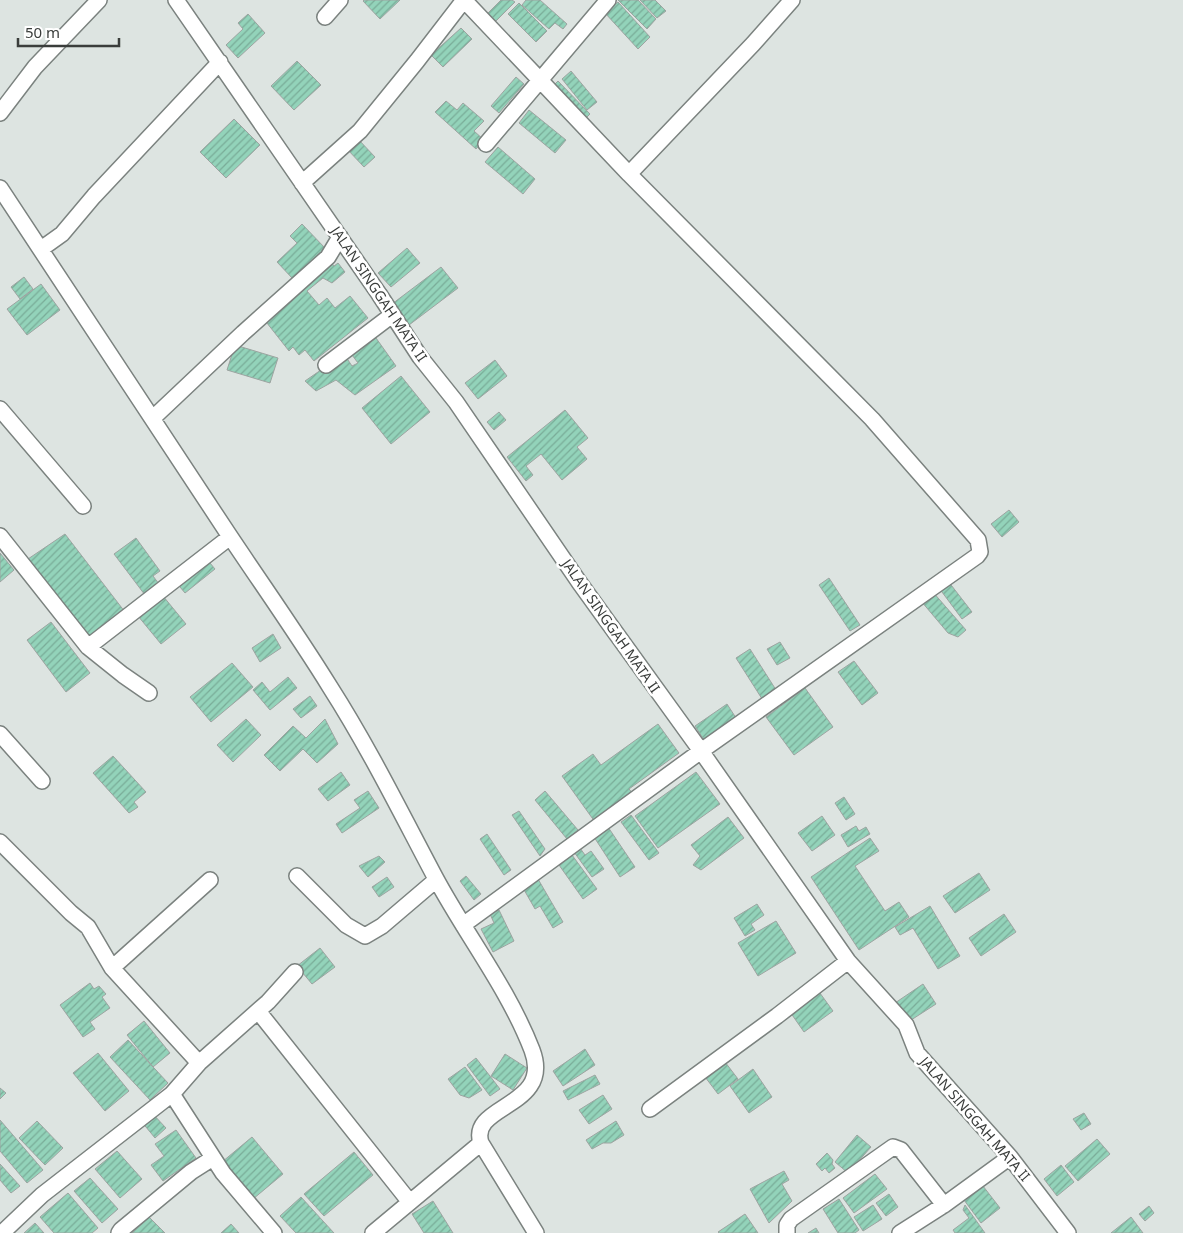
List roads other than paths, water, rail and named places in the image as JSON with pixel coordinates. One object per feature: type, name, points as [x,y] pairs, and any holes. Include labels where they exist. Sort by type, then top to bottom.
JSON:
[{"type":"street","points":[[0,113],[35,67],[99,0]]},
{"type":"street","name":"JALAN SINGGAH MATA II","points":[[176,0],[340,237],[420,357],[456,402],[579,582],[701,751],[848,961],[906,1025],[917,1053],[1010,1156],[1068,1233]]},
{"type":"street","points":[[325,17],[340,0]]},
{"type":"street","points":[[302,183],[360,131],[418,61],[464,0],[629,174],[872,419],[978,540],[980,545],[980,552],[977,556],[701,751],[470,921]]},
{"type":"street","points":[[486,144],[608,0]]},
{"type":"street","points":[[629,174],[792,0]]},
{"type":"street","points":[[51,242],[220,62]]},
{"type":"street","points":[[0,188],[51,242],[153,418],[331,688],[383,776],[436,880],[470,921],[532,1050],[537,1066],[536,1075],[530,1086],[487,1119],[481,1126],[478,1135],[536,1233]]},
{"type":"street","points":[[153,418],[243,333],[328,257],[340,237]]},
{"type":"street","points":[[326,365],[392,315]]},
{"type":"street","points":[[0,409],[83,506]]},
{"type":"street","points":[[0,536],[88,647],[149,693]]},
{"type":"street","points":[[88,647],[230,537]]},
{"type":"street","points":[[0,734],[42,781]]},
{"type":"street","points":[[0,842],[71,913],[88,927],[112,968],[199,1063]]},
{"type":"street","points":[[297,876],[346,925],[365,936],[382,926],[436,880]]},
{"type":"street","points":[[112,968],[210,880]]},
{"type":"street","points":[[650,1109],[777,1016],[848,961]]},
{"type":"street","points":[[2,1233],[42,1195],[172,1094],[199,1063],[258,1011],[295,972]]},
{"type":"street","points":[[258,1011],[409,1201]]},
{"type":"street","points":[[172,1094],[223,1173],[274,1233]]},
{"type":"street","points":[[373,1233],[409,1201],[481,1143]]},
{"type":"street","points":[[786,1233],[791,1219],[893,1147],[901,1150],[944,1205]]},
{"type":"street","points":[[900,1233],[944,1205],[1010,1156]]},
{"type":"street","points":[[119,1233],[192,1172],[213,1158]]}]
